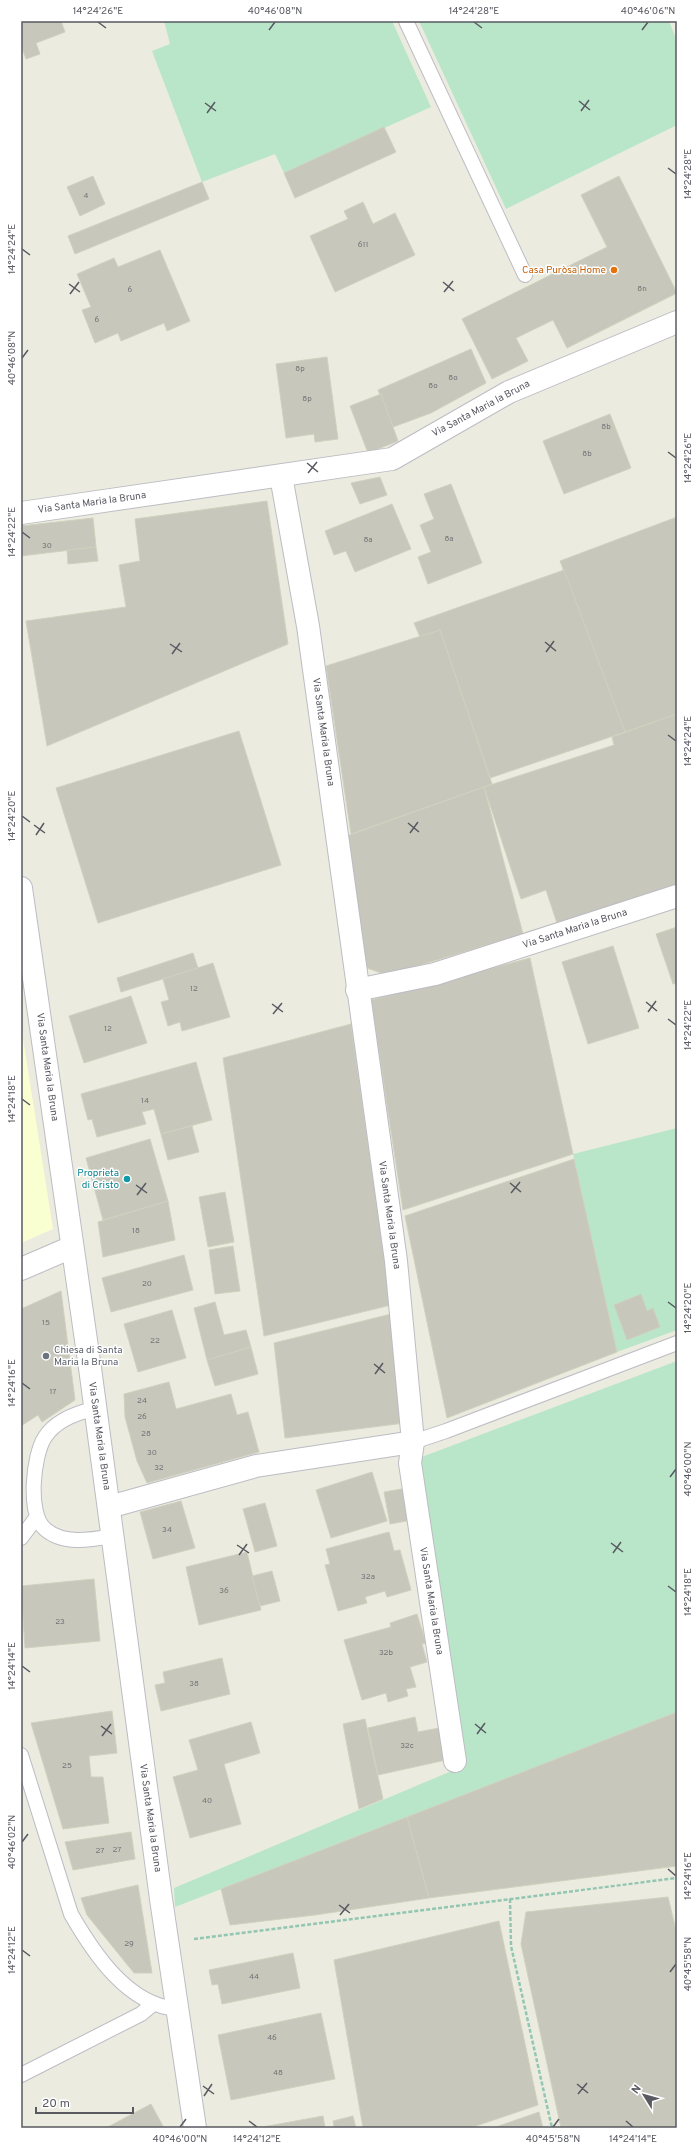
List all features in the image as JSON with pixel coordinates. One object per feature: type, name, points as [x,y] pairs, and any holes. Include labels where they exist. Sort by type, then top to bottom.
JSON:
[{"type":"street","name":"Via Santa Maria la Bruna","points":[[21,513],[392,459],[451,424],[510,392],[677,322]]},
{"type":"street","name":"Via Santa Maria la Bruna","points":[[281,476],[308,626],[357,990],[396,1261],[413,1442],[410,1463],[455,1761]]},
{"type":"street","name":"Via Santa Maria la Bruna","points":[[21,888],[177,2009],[195,2128]]},
{"type":"street","name":"Via Santa Maria la Bruna","points":[[357,990],[435,974],[677,896]]},
{"type":"street","points":[[21,1269],[72,1247]]},
{"type":"street","points":[[108,1507],[256,1466],[413,1442]]},
{"type":"lane","points":[[406,21],[525,275]]},
{"type":"lane","points":[[413,1442],[446,1431],[677,1343]]},
{"type":"lane","points":[[94,1409],[77,1412],[57,1424],[45,1437],[37,1461],[34,1483],[36,1518],[44,1529],[64,1539],[93,1539],[112,1536]]},
{"type":"lane","points":[[21,1538],[36,1518]]},
{"type":"lane","points":[[21,1755],[71,1914],[84,1937],[119,1980],[145,2001],[177,2009]]},
{"type":"lane","points":[[21,2075],[141,2014],[153,2004]]},
{"type":"path","points":[[168,1942],[677,1878]]},
{"type":"path","points":[[510,1899],[511,1946],[552,2128]]},
{"type":"shaded area","points":[[164,21],[392,21],[431,107],[284,173],[275,154],[202,182],[152,51],[170,44]]},
{"type":"shaded area","points":[[419,21],[669,21],[677,41],[677,125],[506,209]]},
{"type":"shaded area","points":[[21,1026],[53,1229],[21,1243]]},
{"type":"shaded area","points":[[677,1128],[677,1330],[617,1352],[573,1154]]},
{"type":"shaded area","points":[[677,1361],[677,1712],[175,1907],[174,1888],[461,1767],[419,1458]]},
{"type":"building","points":[[21,21],[61,21],[65,32],[36,43],[40,54],[26,59],[21,45]]},
{"type":"building","points":[[384,127],[396,152],[295,198],[284,173]]},
{"type":"building","points":[[93,176],[105,204],[80,216],[67,187]]},
{"type":"building","name":"Casa Puròsa Home","points":[[619,176],[677,293],[567,348],[553,320],[516,338],[528,361],[492,379],[462,319],[607,247],[581,195]]},
{"type":"building","points":[[202,182],[209,199],[75,254],[68,236]]},
{"type":"building","points":[[363,202],[373,224],[395,213],[415,255],[335,292],[310,236],[348,219],[344,211]]},
{"type":"building","points":[[160,250],[190,321],[167,331],[164,323],[121,341],[118,333],[95,343],[82,310],[91,307],[77,274],[114,258],[118,267]]},
{"type":"building","points":[[471,349],[486,383],[431,413],[393,427],[378,390]]},
{"type":"building","points":[[327,357],[338,439],[315,442],[314,434],[286,438],[276,364]]},
{"type":"building","points":[[381,394],[398,441],[368,453],[350,406]]},
{"type":"building","points":[[610,414],[631,468],[564,494],[543,441]]},
{"type":"building","points":[[380,477],[387,495],[360,504],[351,483]]},
{"type":"building","points":[[451,484],[482,563],[428,584],[418,557],[431,552],[420,525],[434,519],[424,494]]},
{"type":"building","points":[[267,501],[288,644],[47,746],[26,621],[126,607],[119,565],[140,561],[135,519]]},
{"type":"building","points":[[392,504],[411,549],[355,572],[346,551],[334,555],[325,531]]},
{"type":"building","points":[[677,517],[677,714],[625,732],[560,561]]},
{"type":"building","points":[[93,518],[96,547],[21,556],[21,526]]},
{"type":"building","points":[[96,547],[98,561],[68,564],[67,550]]},
{"type":"building","points":[[564,570],[625,732],[490,778],[440,630],[420,637],[414,623]]},
{"type":"building","points":[[440,630],[492,784],[351,834],[326,666]]},
{"type":"building","points":[[677,714],[677,887],[557,923],[546,890],[521,899],[484,787],[614,745],[612,737]]},
{"type":"building","points":[[239,731],[281,865],[98,923],[56,788]]},
{"type":"building","points":[[484,787],[523,934],[387,975],[367,968],[344,837]]},
{"type":"building","points":[[677,927],[677,983],[673,984],[656,934]]},
{"type":"building","points":[[613,946],[639,1028],[588,1044],[562,962]]},
{"type":"building","points":[[193,953],[198,968],[121,992],[117,978]]},
{"type":"building","points":[[530,958],[573,1154],[403,1210],[371,1000]]},
{"type":"building","points":[[213,963],[230,1017],[182,1031],[180,1022],[168,1026],[161,1002],[169,1000],[163,979]]},
{"type":"building","points":[[131,996],[147,1043],[84,1063],[69,1016]]},
{"type":"building","points":[[351,1024],[391,1305],[264,1336],[223,1058]]},
{"type":"building","points":[[196,1062],[212,1120],[161,1134],[154,1109],[142,1112],[146,1124],[97,1137],[92,1119],[88,1120],[81,1094]]},
{"type":"building","points":[[192,1126],[199,1152],[168,1160],[161,1134]]},
{"type":"building","name":"Proprieta di Cristo","points":[[150,1139],[168,1201],[103,1220],[86,1158]]},
{"type":"building","points":[[574,1159],[617,1352],[447,1418],[405,1216]]},
{"type":"building","points":[[225,1192],[234,1242],[208,1247],[199,1197]]},
{"type":"building","points":[[168,1201],[175,1240],[103,1257],[98,1222]]},
{"type":"building","points":[[233,1246],[240,1291],[215,1294],[209,1250]]},
{"type":"building","points":[[184,1255],[193,1290],[111,1312],[102,1278]]},
{"type":"building","name":"Chiesa di Santa Maria la Bruna","points":[[61,1291],[75,1400],[42,1422],[38,1415],[21,1426],[21,1309]]},
{"type":"building","points":[[641,1294],[647,1311],[653,1308],[660,1327],[627,1340],[614,1305]]},
{"type":"building","points":[[215,1302],[224,1335],[246,1330],[251,1347],[207,1360],[194,1308]]},
{"type":"building","points":[[172,1310],[186,1358],[138,1372],[124,1324]]},
{"type":"building","points":[[391,1314],[405,1423],[285,1438],[274,1343]]},
{"type":"building","points":[[251,1347],[258,1374],[215,1386],[207,1360]]},
{"type":"building","points":[[169,1382],[176,1409],[231,1394],[237,1415],[248,1412],[259,1452],[147,1483],[137,1461],[125,1417],[124,1394]]},
{"type":"building","points":[[372,1472],[387,1521],[331,1538],[316,1490]]},
{"type":"building","points":[[407,1488],[412,1520],[390,1524],[384,1492]]},
{"type":"building","points":[[181,1501],[195,1548],[153,1559],[140,1512]]},
{"type":"building","points":[[265,1503],[277,1546],[255,1552],[243,1509]]},
{"type":"building","points":[[389,1532],[394,1551],[400,1550],[411,1590],[387,1597],[385,1591],[365,1597],[367,1603],[338,1611],[325,1565],[330,1564],[326,1549]]},
{"type":"building","points":[[247,1552],[261,1610],[199,1625],[186,1567]]},
{"type":"building","points":[[272,1571],[280,1601],[260,1606],[252,1576]]},
{"type":"building","points":[[94,1579],[100,1641],[25,1648],[21,1586]]},
{"type":"building","points":[[417,1614],[426,1643],[422,1644],[427,1662],[410,1667],[416,1687],[406,1689],[408,1696],[388,1702],[386,1693],[362,1700],[344,1640],[391,1627],[390,1623]]},
{"type":"building","points":[[222,1658],[230,1694],[161,1711],[155,1685],[165,1683],[163,1672]]},
{"type":"building","points":[[112,1711],[117,1753],[89,1756],[91,1777],[103,1777],[109,1823],[63,1829],[31,1723]]},
{"type":"building","points":[[677,1712],[677,1866],[429,1898],[407,1817]]},
{"type":"building","points":[[415,1717],[418,1732],[439,1728],[446,1760],[378,1775],[368,1728]]},
{"type":"building","points":[[365,1719],[383,1799],[359,1809],[343,1724]]},
{"type":"building","points":[[251,1722],[260,1753],[224,1764],[241,1824],[190,1838],[173,1777],[198,1770],[189,1740]]},
{"type":"building","points":[[407,1817],[429,1898],[315,1915],[230,1925],[221,1889]]},
{"type":"building","points":[[131,1832],[135,1859],[73,1870],[65,1842]]},
{"type":"building","points":[[138,1885],[152,1973],[134,1973],[87,1915],[81,1898]]},
{"type":"building","points":[[668,1897],[677,1934],[677,2128],[561,2128],[521,1944],[526,1912]]},
{"type":"building","points":[[499,1921],[538,2105],[470,2128],[363,2128],[334,1960]]},
{"type":"building","points":[[293,1953],[300,1988],[222,2004],[218,1984],[212,1985],[209,1970]]},
{"type":"building","points":[[321,2013],[335,2079],[231,2100],[218,2035]]},
{"type":"building","points":[[151,2104],[164,2128],[106,2128]]},
{"type":"building","points":[[539,2112],[543,2128],[493,2128]]},
{"type":"building","points":[[323,2116],[325,2128],[257,2128]]},
{"type":"building","points":[[353,2116],[356,2128],[334,2128],[333,2121]]},
{"type":"place","name":"Casa Puròsa Home","points":[[614,270]]},
{"type":"place","name":"Proprieta di Cristo","points":[[127,1179]]},
{"type":"place","name":"Chiesa di Santa Maria la Bruna","points":[[46,1356]]}]
